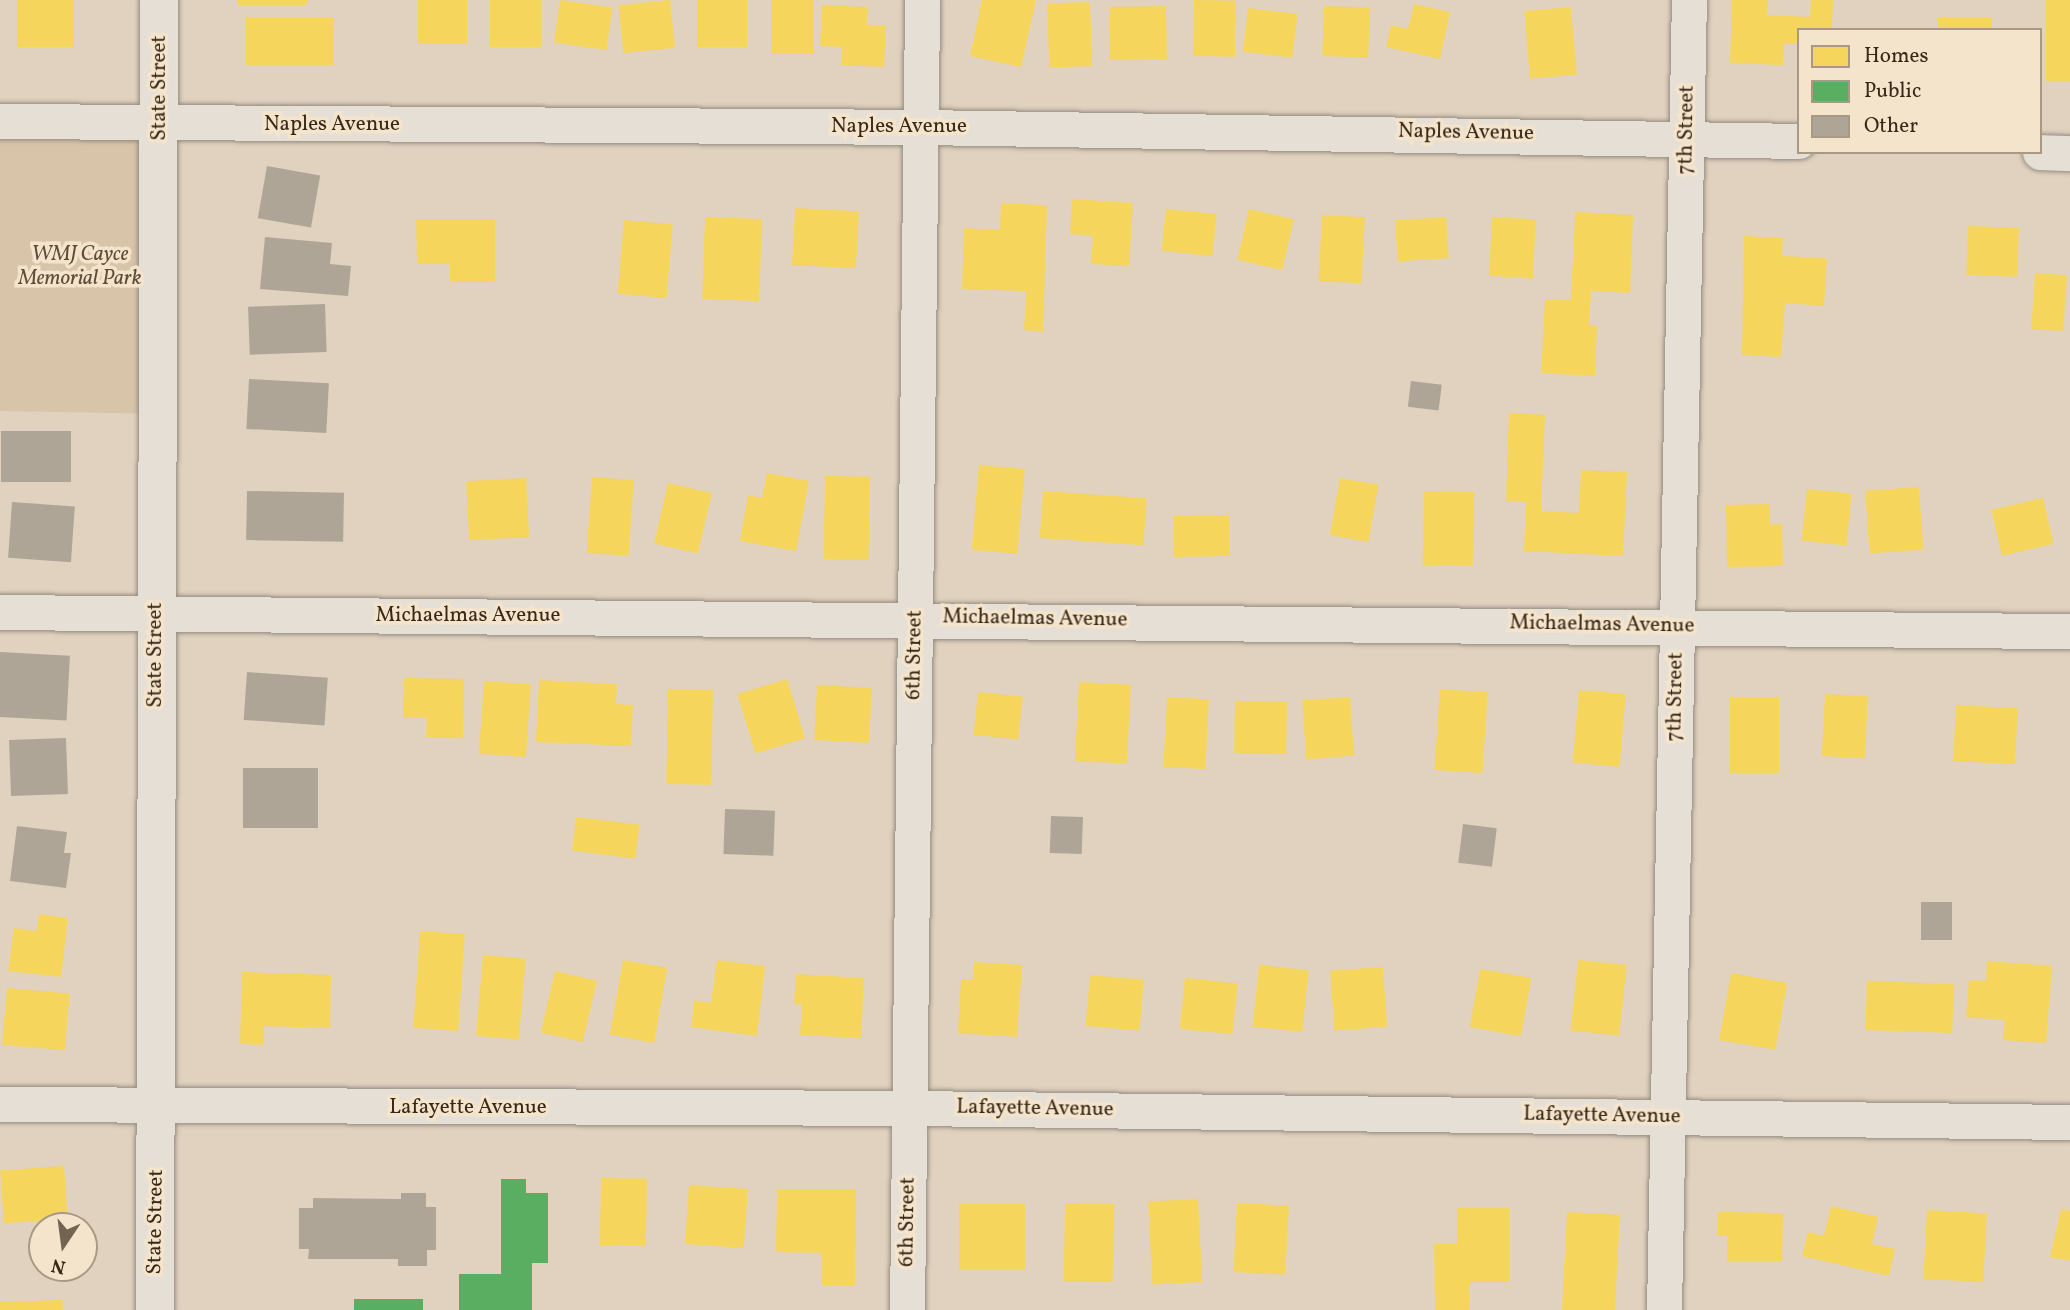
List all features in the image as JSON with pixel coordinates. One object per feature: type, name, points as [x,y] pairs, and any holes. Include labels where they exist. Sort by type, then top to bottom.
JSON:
[{"type":"main road","name":"State Street","points":[[155,1310],[156,614],[161,124],[159,0]]},
{"type":"street","name":"6th Street","points":[[907,1310],[922,0]]},
{"type":"street","name":"7th Street","points":[[1664,1310],[1689,0]]},
{"type":"street","name":"Naples Avenue","points":[[0,121],[921,127],[1686,136],[1797,141]]},
{"type":"street","points":[[2042,152],[2070,153]]},
{"type":"street","name":"Michaelmas Avenue","points":[[0,612],[916,618],[2070,631]]},
{"type":"street","name":"Lafayette Avenue","points":[[0,1104],[157,1107],[910,1108],[2070,1122]]},
{"type":"green space","name":"WMJ Cayce Memorial Park","points":[[0,121],[161,124],[156,414],[0,411]]},
{"type":"building: Homes","points":[[17,0],[74,0],[74,47],[17,47]]},
{"type":"building: Homes","points":[[237,0],[308,0],[308,5],[237,5]]},
{"type":"building: Homes","points":[[418,0],[467,0],[467,44],[418,44]]},
{"type":"building: Homes","points":[[490,0],[541,0],[541,47],[490,47]]},
{"type":"building: Homes","points":[[560,0],[612,7],[606,50],[554,43]]},
{"type":"building: Homes","points":[[670,0],[675,48],[623,53],[618,5]]},
{"type":"building: Homes","points":[[697,0],[747,0],[747,47],[697,47]]},
{"type":"building: Homes","points":[[771,0],[814,0],[814,54],[771,54]]},
{"type":"building: Homes","points":[[982,0],[1036,0],[1021,67],[970,56]]},
{"type":"building: Homes","points":[[1194,0],[1236,1],[1235,57],[1193,56]]},
{"type":"building: Homes","points":[[1732,0],[1768,0],[1767,15],[1810,17],[1811,0],[1833,0],[1832,28],[1797,28],[1797,44],[1784,44],[1783,65],[1730,63]]},
{"type":"building: Homes","points":[[2046,0],[2070,0],[2070,81],[2046,81]]},
{"type":"building: Homes","points":[[1090,2],[1092,66],[1049,67],[1047,4]]},
{"type":"building: Homes","points":[[1414,4],[1450,12],[1440,59],[1386,47],[1391,25],[1408,29]]},
{"type":"building: Homes","points":[[822,5],[868,7],[867,25],[886,26],[884,67],[841,65],[842,47],[820,46]]},
{"type":"building: Homes","points":[[1166,6],[1167,59],[1110,60],[1109,7]]},
{"type":"building: Homes","points":[[1324,6],[1370,8],[1368,58],[1322,56]]},
{"type":"building: Homes","points":[[1571,7],[1577,75],[1530,79],[1524,11]]},
{"type":"building: Homes","points":[[1248,8],[1298,14],[1292,58],[1243,52]]},
{"type":"building: Homes","points":[[246,17],[334,17],[334,65],[246,65]]},
{"type":"building: Homes","points":[[1938,17],[1992,17],[1992,28],[1938,28]]},
{"type":"building: Homes","points":[[1072,199],[1133,203],[1129,266],[1091,264],[1093,236],[1070,234]]},
{"type":"building: Homes","points":[[1001,203],[1047,205],[1043,332],[1024,330],[1026,291],[962,289],[964,228],[1000,230]]},
{"type":"building: Homes","points":[[795,208],[859,211],[856,268],[792,265]]},
{"type":"building: Homes","points":[[1166,209],[1217,214],[1212,256],[1162,251]]},
{"type":"building: Homes","points":[[1249,209],[1294,219],[1282,270],[1237,260]]},
{"type":"building: Homes","points":[[1575,212],[1633,215],[1630,293],[1591,291],[1589,326],[1597,326],[1595,376],[1541,373],[1545,299],[1571,300]]},
{"type":"building: Homes","points":[[1322,215],[1365,217],[1361,283],[1319,281]]},
{"type":"building: Homes","points":[[705,217],[762,219],[759,301],[702,299]]},
{"type":"building: Homes","points":[[1446,217],[1449,258],[1398,261],[1395,221]]},
{"type":"building: Homes","points":[[1492,217],[1536,219],[1533,278],[1489,276]]},
{"type":"building: Homes","points":[[416,219],[495,219],[495,282],[450,282],[450,264],[417,264]]},
{"type":"building: Homes","points":[[624,220],[673,224],[666,298],[618,294]]},
{"type":"building: Homes","points":[[1968,226],[2019,228],[2017,277],[1966,275]]},
{"type":"building: Homes","points":[[1744,236],[1783,238],[1782,256],[1827,258],[1824,306],[1785,303],[1781,357],[1742,355]]},
{"type":"building: Homes","points":[[2035,273],[2067,275],[2063,331],[2031,329]]},
{"type":"building: Homes","points":[[1509,413],[1545,415],[1541,511],[1579,513],[1581,470],[1627,472],[1623,556],[1524,551],[1526,502],[1506,501]]},
{"type":"building: Homes","points":[[979,465],[1025,469],[1017,554],[972,550]]},
{"type":"building: Homes","points":[[767,473],[809,481],[796,551],[740,541],[748,495],[762,498]]},
{"type":"building: Homes","points":[[825,476],[870,477],[869,560],[824,559]]},
{"type":"building: Homes","points":[[592,477],[634,480],[629,556],[587,553]]},
{"type":"building: Homes","points":[[526,478],[529,537],[469,540],[466,481]]},
{"type":"building: Homes","points":[[1340,478],[1378,485],[1368,542],[1330,535]]},
{"type":"building: Homes","points":[[668,483],[712,493],[698,554],[654,543]]},
{"type":"building: Homes","points":[[1919,487],[1923,550],[1870,554],[1865,491]]},
{"type":"building: Homes","points":[[1807,489],[1852,494],[1846,545],[1802,541]]},
{"type":"building: Homes","points":[[1043,491],[1147,498],[1143,545],[1040,538]]},
{"type":"building: Homes","points":[[1424,491],[1474,492],[1473,566],[1423,565]]},
{"type":"building: Homes","points":[[2043,498],[2054,544],[2002,556],[1991,510]]},
{"type":"building: Homes","points":[[1769,504],[1770,525],[1782,524],[1783,566],[1727,567],[1726,505]]},
{"type":"building: Homes","points":[[1229,515],[1230,556],[1174,557],[1173,516]]},
{"type":"building: Homes","points":[[404,678],[464,679],[463,738],[426,737],[427,718],[403,718]]},
{"type":"building: Homes","points":[[787,679],[805,738],[755,753],[737,694]]},
{"type":"building: Homes","points":[[539,680],[617,684],[616,704],[633,705],[631,746],[536,742]]},
{"type":"building: Homes","points":[[484,681],[531,684],[526,757],[479,754]]},
{"type":"building: Homes","points":[[1079,682],[1131,685],[1127,764],[1075,761]]},
{"type":"building: Homes","points":[[817,685],[872,688],[869,743],[814,740]]},
{"type":"building: Homes","points":[[668,689],[713,690],[711,785],[666,784]]},
{"type":"building: Homes","points":[[1440,689],[1488,692],[1482,773],[1434,770]]},
{"type":"building: Homes","points":[[1579,690],[1626,694],[1619,767],[1573,763]]},
{"type":"building: Homes","points":[[978,692],[1023,697],[1018,739],[974,735]]},
{"type":"building: Homes","points":[[1825,694],[1868,696],[1865,758],[1822,756]]},
{"type":"building: Homes","points":[[1167,697],[1209,699],[1205,769],[1163,767]]},
{"type":"building: Homes","points":[[1350,697],[1354,756],[1306,759],[1302,700]]},
{"type":"building: Homes","points":[[1730,697],[1779,697],[1779,773],[1730,773]]},
{"type":"building: Homes","points":[[1235,701],[1287,702],[1286,754],[1234,753]]},
{"type":"building: Homes","points":[[1956,705],[2018,708],[2015,764],[1953,761]]},
{"type":"building: Homes","points":[[576,817],[640,825],[635,859],[572,851]]},
{"type":"building: Homes","points":[[39,914],[68,918],[61,977],[8,971],[14,928],[37,931]]},
{"type":"building: Homes","points":[[420,931],[465,934],[458,1031],[413,1028]]},
{"type":"building: Homes","points":[[483,955],[526,959],[519,1039],[476,1036]]},
{"type":"building: Homes","points":[[623,960],[667,968],[654,1043],[610,1035]]},
{"type":"building: Homes","points":[[717,960],[765,966],[757,1036],[691,1027],[694,1000],[711,1003]]},
{"type":"building: Homes","points":[[1578,960],[1627,965],[1619,1036],[1571,1031]]},
{"type":"building: Homes","points":[[1987,961],[2052,966],[2046,1043],[2003,1040],[2005,1020],[1966,1017],[1969,980],[1986,981]]},
{"type":"building: Homes","points":[[974,962],[1022,965],[1017,1037],[958,1033],[961,979],[973,979]]},
{"type":"building: Homes","points":[[1259,965],[1309,970],[1302,1032],[1253,1027]]},
{"type":"building: Homes","points":[[1383,967],[1387,1027],[1334,1031],[1330,971]]},
{"type":"building: Homes","points":[[1480,969],[1531,978],[1521,1036],[1470,1027]]},
{"type":"building: Homes","points":[[555,971],[597,981],[583,1042],[541,1032]]},
{"type":"building: Homes","points":[[242,972],[331,975],[330,1028],[264,1026],[263,1045],[240,1044]]},
{"type":"building: Homes","points":[[1731,973],[1787,983],[1775,1050],[1719,1040]]},
{"type":"building: Homes","points":[[796,974],[864,978],[861,1038],[800,1035],[802,1005],[794,1004]]},
{"type":"building: Homes","points":[[1090,975],[1144,980],[1139,1031],[1086,1026]]},
{"type":"building: Homes","points":[[1185,978],[1238,984],[1232,1034],[1180,1029]]},
{"type":"building: Homes","points":[[1867,981],[1954,984],[1952,1033],[1865,1030]]},
{"type":"building: Homes","points":[[7,988],[70,993],[65,1050],[2,1045]]},
{"type":"building: Homes","points":[[64,1166],[67,1212],[28,1212],[28,1222],[4,1223],[0,1170]]},
{"type":"building: Homes","points":[[601,1178],[647,1179],[646,1246],[600,1245]]},
{"type":"building: Homes","points":[[689,1185],[748,1189],[744,1248],[685,1244]]},
{"type":"building: Homes","points":[[777,1190],[856,1190],[855,1286],[821,1285],[821,1253],[776,1252]]},
{"type":"building: Homes","points":[[1198,1199],[1202,1282],[1152,1285],[1148,1202]]},
{"type":"building: Homes","points":[[1065,1203],[1114,1204],[1113,1282],[1064,1281]]},
{"type":"building: Homes","points":[[1237,1203],[1289,1206],[1285,1275],[1233,1272]]},
{"type":"building: Homes","points":[[959,1204],[1025,1204],[1025,1269],[959,1269]]},
{"type":"building: Homes","points":[[1831,1206],[1878,1217],[1872,1244],[1895,1249],[1889,1276],[1802,1256],[1808,1232],[1824,1236]]},
{"type":"building: Homes","points":[[1457,1208],[1509,1208],[1509,1282],[1469,1282],[1470,1310],[1435,1310],[1434,1244],[1457,1244]]},
{"type":"building: Homes","points":[[2061,1209],[2070,1211],[2070,1261],[2050,1257]]},
{"type":"building: Homes","points":[[1927,1210],[1987,1213],[1983,1282],[1923,1279]]},
{"type":"building: Homes","points":[[1567,1212],[1620,1215],[1615,1310],[1562,1310]]},
{"type":"building: Homes","points":[[1718,1212],[1783,1213],[1782,1261],[1727,1261],[1727,1236],[1717,1236]]},
{"type":"building: Homes","points":[[62,1300],[63,1310],[0,1310],[0,1302]]},
{"type":"building: Public","points":[[501,1179],[526,1179],[526,1193],[548,1193],[548,1263],[532,1263],[532,1310],[459,1310],[459,1274],[501,1274]]},
{"type":"building: Public","points":[[354,1299],[423,1299],[423,1310],[354,1310]]},
{"type":"building: Other","points":[[267,166],[320,175],[311,228],[258,218]]},
{"type":"building: Other","points":[[265,237],[332,243],[330,264],[351,266],[348,296],[260,289]]},
{"type":"building: Other","points":[[325,304],[327,352],[250,355],[248,307]]},
{"type":"building: Other","points":[[249,379],[329,383],[326,433],[246,429]]},
{"type":"building: Other","points":[[1411,381],[1442,385],[1439,411],[1408,407]]},
{"type":"building: Other","points":[[1,431],[71,431],[71,482],[1,482]]},
{"type":"building: Other","points":[[247,491],[344,493],[343,542],[246,540]]},
{"type":"building: Other","points":[[12,502],[75,506],[71,562],[8,558]]},
{"type":"building: Other","points":[[0,652],[70,656],[67,721],[0,717]]},
{"type":"building: Other","points":[[247,672],[328,678],[324,726],[244,720]]},
{"type":"building: Other","points":[[66,738],[68,794],[11,796],[9,740]]},
{"type":"building: Other","points":[[243,768],[318,768],[318,828],[243,828]]},
{"type":"building: Other","points":[[725,809],[775,811],[773,856],[723,854]]},
{"type":"building: Other","points":[[1051,816],[1083,817],[1082,854],[1050,853]]},
{"type":"building: Other","points":[[1463,824],[1497,828],[1492,867],[1458,863]]},
{"type":"building: Other","points":[[17,826],[67,832],[64,853],[71,853],[66,888],[10,881]]},
{"type":"building: Other","points":[[1921,902],[1952,902],[1952,940],[1921,940]]},
{"type":"building: Other","points":[[401,1193],[426,1193],[426,1207],[436,1207],[436,1250],[427,1250],[427,1266],[398,1266],[398,1259],[308,1259],[309,1249],[299,1249],[299,1208],[313,1208],[313,1198],[401,1199]]}]
